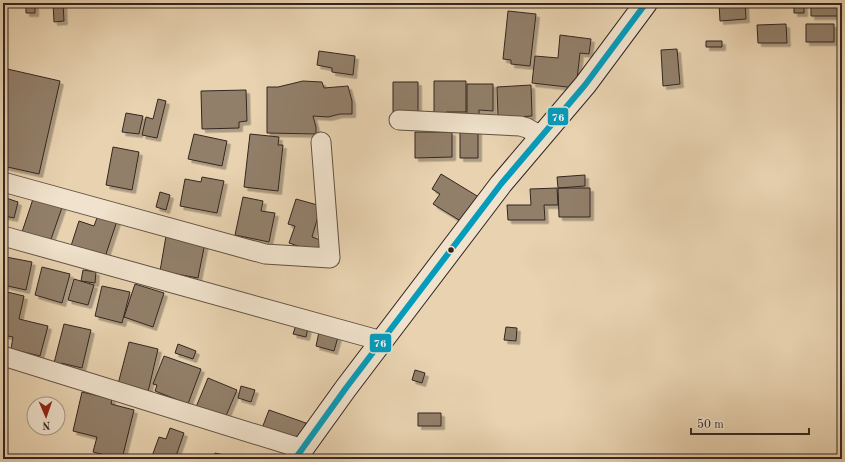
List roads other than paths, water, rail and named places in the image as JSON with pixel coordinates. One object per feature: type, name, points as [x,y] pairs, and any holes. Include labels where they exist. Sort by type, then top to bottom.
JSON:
[{"type":"street","points":[[3,356],[299,454],[346,388],[496,190],[585,85],[646,3]]},
{"type":"street","points":[[399,120],[520,126],[528,128],[541,136]]},
{"type":"street","points":[[3,182],[266,254],[330,258],[321,142]]},
{"type":"street","points":[[3,236],[382,341]]}]
